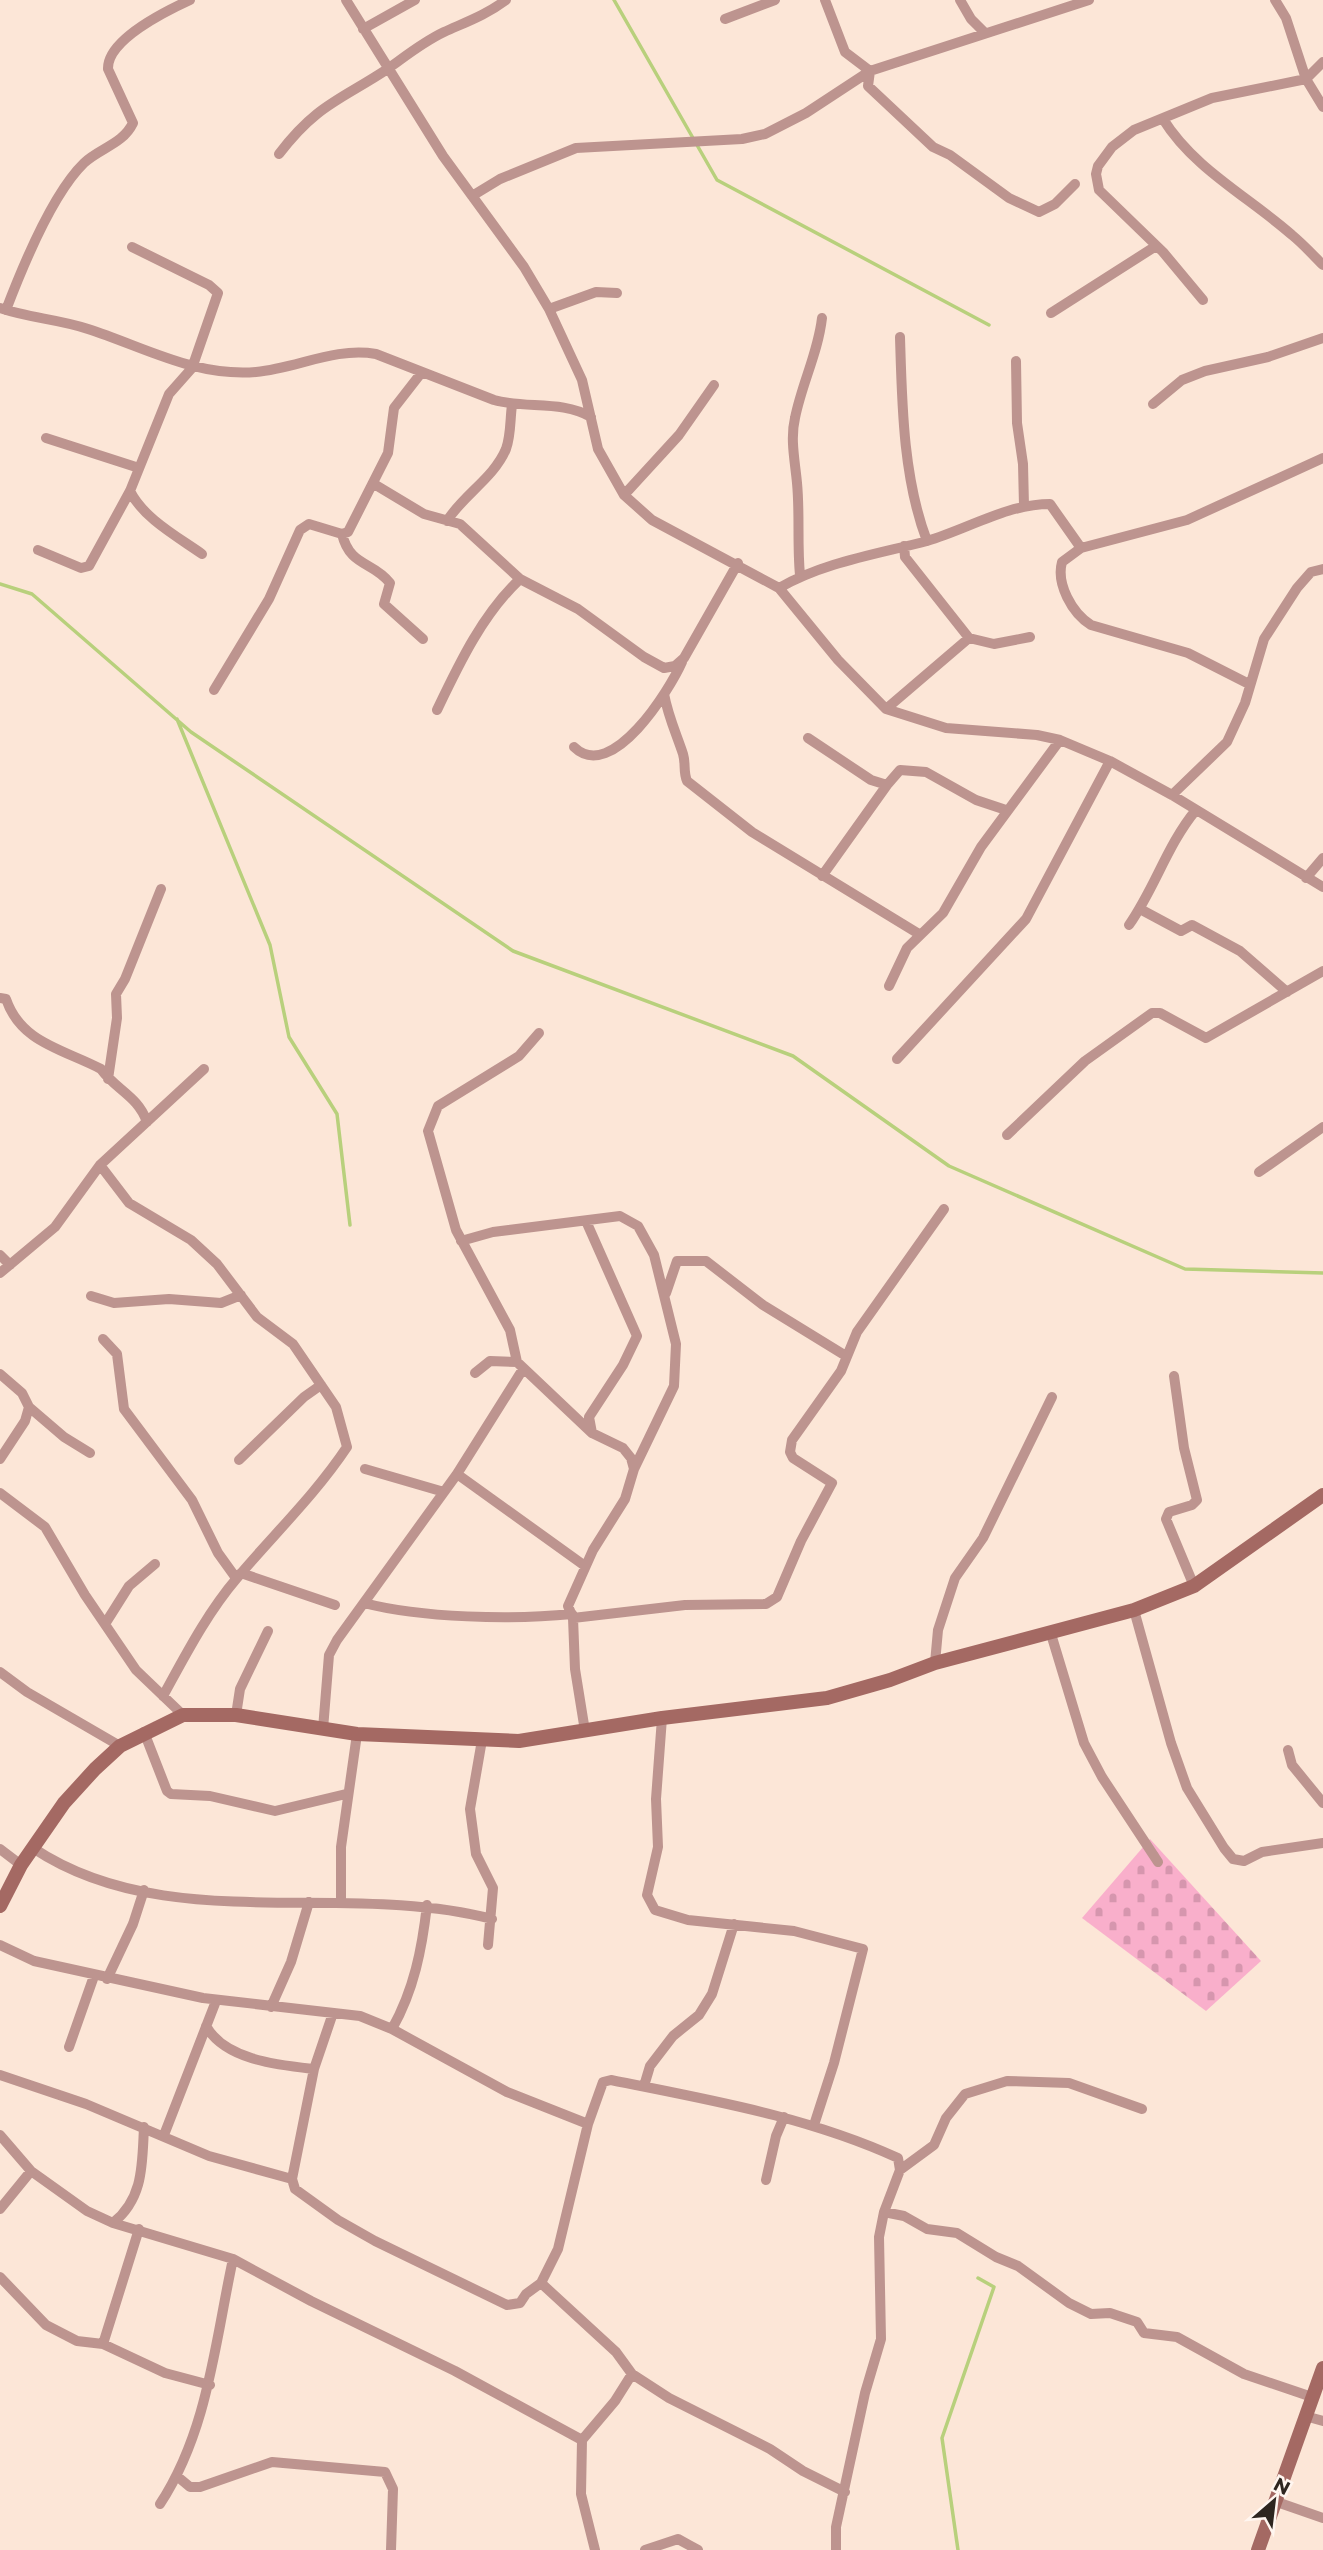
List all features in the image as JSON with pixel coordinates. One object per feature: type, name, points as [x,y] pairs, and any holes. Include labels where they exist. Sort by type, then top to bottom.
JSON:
[{"type":"street","points":[[190,0],[152,19],[113,51],[107,60],[108,69],[133,123],[123,138],[85,162],[72,177],[32,248],[3,309],[86,328],[192,368],[257,372],[339,352],[359,351],[376,354],[512,405],[577,409],[591,417]]},
{"type":"street","points":[[346,0],[472,196],[524,267],[549,309],[582,380],[598,449],[624,495],[652,520],[779,587],[838,660],[886,709],[946,728],[1037,735],[1060,740],[1110,761],[1172,795],[1323,887]]},
{"type":"street","points":[[363,29],[415,0]]},
{"type":"street","points":[[279,154],[301,125],[325,105],[388,68],[403,55],[443,33],[483,16],[506,0]]},
{"type":"street","points":[[725,19],[775,0]]},
{"type":"street","points":[[825,0],[845,52],[870,71]]},
{"type":"street","points":[[960,0],[971,19],[984,32]]},
{"type":"street","points":[[472,196],[500,179],[576,148],[742,139],[765,134],[806,113],[870,71],[1089,0]]},
{"type":"street","points":[[1275,0],[1286,18],[1306,79],[1323,107]]},
{"type":"street","points":[[1203,300],[1156,246],[1099,190],[1096,174],[1112,147],[1134,130],[1212,98],[1306,79],[1323,62]]},
{"type":"street","points":[[870,71],[868,86],[914,132],[1022,206],[1039,212],[1047,209],[1075,184]]},
{"type":"street","points":[[1163,119],[1188,151],[1243,199],[1291,234],[1323,265]]},
{"type":"street","points":[[1051,313],[1156,246]]},
{"type":"street","points":[[38,550],[81,568],[89,566],[130,491],[169,394],[192,368],[218,293],[209,285],[132,247]]},
{"type":"street","points":[[549,309],[596,292],[617,293]]},
{"type":"street","points":[[800,576],[793,457],[794,420],[818,347],[822,318]]},
{"type":"street","points":[[900,337],[910,468],[917,513],[927,541]]},
{"type":"street","points":[[1153,404],[1182,380],[1205,370],[1268,357],[1323,338]]},
{"type":"street","points":[[1016,361],[1017,423],[1023,464],[1024,506]]},
{"type":"street","points":[[214,690],[268,599],[300,530],[309,524],[342,534],[348,532],[388,453],[394,408],[422,372]]},
{"type":"street","points":[[624,495],[679,435],[714,385]]},
{"type":"street","points":[[447,521],[456,506],[498,464],[507,447],[512,405]]},
{"type":"street","points":[[46,438],[139,468]]},
{"type":"street","points":[[1249,684],[1188,653],[1151,640],[1091,625],[1079,617],[1059,573],[1062,562],[1081,548],[1152,532],[1186,520],[1323,458]]},
{"type":"street","points":[[374,484],[416,510],[460,524],[520,579],[578,609],[644,657],[664,668],[675,666],[684,658]]},
{"type":"street","points":[[130,491],[140,507],[202,554]]},
{"type":"street","points":[[779,587],[800,576],[889,548],[927,541],[1024,506],[1050,505],[1081,548]]},
{"type":"street","points":[[342,534],[345,547],[353,557],[390,583],[384,604],[423,639]]},
{"type":"street","points":[[904,547],[905,557],[969,638],[994,644],[1030,637]]},
{"type":"street","points":[[574,747],[591,755],[614,746],[640,728],[664,694],[738,563]]},
{"type":"street","points":[[1172,795],[1227,742],[1264,639],[1297,587],[1311,572],[1323,569]]},
{"type":"street","points":[[437,710],[466,651],[496,605],[520,579]]},
{"type":"street","points":[[886,709],[969,638]]},
{"type":"street","points":[[664,694],[670,722],[684,759],[683,771],[687,781],[752,832],[919,934]]},
{"type":"street","points":[[808,738],[871,780],[887,785]]},
{"type":"street","points":[[889,986],[907,948],[919,934],[935,924],[1006,810],[1060,740]]},
{"type":"street","points":[[898,1059],[1026,919],[1110,761]]},
{"type":"street","points":[[822,876],[900,770],[926,772],[976,800],[1006,810]]},
{"type":"street","points":[[1129,925],[1140,909],[1167,851],[1196,810]]},
{"type":"street","points":[[1306,878],[1323,858]]},
{"type":"street","points":[[108,1079],[117,1018],[116,994],[125,979],[161,889]]},
{"type":"street","points":[[1140,909],[1181,931],[1192,925],[1240,951],[1287,992]]},
{"type":"street","points":[[1007,1135],[1086,1061],[1152,1013],[1160,1013],[1206,1038],[1323,971]]},
{"type":"street","points":[[0,998],[6,999],[11,1015],[26,1033],[101,1069],[108,1079],[137,1101],[147,1122]]},
{"type":"street","points":[[539,1033],[519,1056],[438,1107],[428,1131],[440,1180],[461,1241],[510,1330],[520,1365],[592,1433],[623,1448],[631,1458],[634,1469]]},
{"type":"street","points":[[0,1273],[55,1227],[100,1165],[204,1069]]},
{"type":"street","points":[[1259,1172],[1323,1127]]},
{"type":"street","points":[[100,1165],[129,1203],[191,1240],[217,1264],[257,1317],[293,1344],[336,1407],[347,1447],[323,1484],[239,1576],[201,1629],[163,1696]]},
{"type":"street","points":[[364,1603],[390,1610],[453,1614],[572,1616],[685,1605],[751,1606],[766,1604],[777,1597],[832,1483],[793,1458],[790,1452],[792,1440],[833,1383],[858,1332],[944,1209]]},
{"type":"street","points":[[461,1241],[493,1232],[620,1216],[638,1226],[654,1255],[666,1293],[676,1344],[674,1386],[634,1469],[625,1499],[585,1566],[568,1606],[572,1616],[575,1669],[585,1731]]},
{"type":"street","points":[[586,1221],[637,1336],[623,1365],[589,1417],[592,1433]]},
{"type":"street","points":[[0,1255],[10,1265]]},
{"type":"street","points":[[666,1293],[677,1261],[706,1261],[763,1305],[846,1356]]},
{"type":"street","points":[[91,1296],[114,1303],[169,1299],[221,1303],[241,1296]]},
{"type":"street","points":[[103,1339],[117,1354],[124,1409],[192,1500],[218,1553],[239,1576],[335,1605]]},
{"type":"street","points":[[475,1373],[490,1361],[520,1365]]},
{"type":"street","points":[[323,1729],[329,1655],[457,1474],[520,1365]]},
{"type":"street","points":[[0,1374],[22,1393],[29,1407],[64,1437],[90,1452]]},
{"type":"street","points":[[1174,1376],[1184,1448],[1197,1500],[1192,1505],[1169,1512],[1166,1519],[1194,1586]]},
{"type":"street","points":[[239,1460],[304,1397],[321,1385]]},
{"type":"street","points":[[935,1663],[938,1630],[955,1578],[983,1538],[1052,1397]]},
{"type":"street","points":[[0,1459],[29,1407]]},
{"type":"street","points":[[365,1469],[444,1492]]},
{"type":"street","points":[[457,1474],[585,1566]]},
{"type":"street","points":[[0,1493],[45,1527],[104,1624],[136,1670],[183,1715]]},
{"type":"street","points":[[0,1906],[21,1865],[64,1803],[120,1746],[183,1715],[236,1715],[357,1734],[519,1741],[662,1718],[827,1698],[935,1663],[1134,1610],[1194,1586],[1323,1495]]},
{"type":"street","points":[[104,1624],[129,1586],[155,1564]]},
{"type":"street","points":[[1134,1610],[1171,1743],[1187,1788],[1224,1849],[1233,1858],[1244,1860],[1262,1852],[1323,1843]]},
{"type":"street","points":[[236,1715],[240,1689],[268,1631]]},
{"type":"street","points":[[1051,1634],[1084,1743],[1102,1777],[1158,1862]]},
{"type":"street","points":[[0,1672],[27,1692],[120,1746]]},
{"type":"street","points":[[662,1718],[656,1799],[658,1847],[648,1884],[648,1899],[655,1910],[688,1920],[794,1931],[863,1949],[834,2063],[814,2125]]},
{"type":"street","points":[[144,1732],[167,1791],[171,1794],[210,1796],[275,1811],[346,1794]]},
{"type":"street","points":[[341,1901],[346,1794],[357,1734]]},
{"type":"street","points":[[482,1740],[470,1809],[477,1854],[493,1888],[488,1945]]},
{"type":"street","points":[[1288,1750],[1292,1765],[1323,1803]]},
{"type":"street","points":[[33,1848],[90,1879],[198,1901],[276,1904],[341,1901],[427,1905],[492,1919]]},
{"type":"street","points":[[0,1849],[21,1865]]},
{"type":"street","points":[[107,1979],[133,1924],[144,1890]]},
{"type":"street","points":[[271,2007],[291,1962],[309,1902]]},
{"type":"street","points":[[392,2029],[405,2007],[415,1977],[427,1905]]},
{"type":"street","points":[[644,2086],[650,2066],[673,2036],[699,2015],[712,1994],[734,1924]]},
{"type":"street","points":[[0,1945],[34,1961],[216,2001],[360,2016],[392,2029],[507,2092],[588,2124]]},
{"type":"street","points":[[69,2048],[94,1976]]},
{"type":"street","points":[[164,2135],[216,2001]]},
{"type":"street","points":[[333,2013],[314,2069],[292,2179],[295,2189],[338,2220],[507,2305],[520,2303],[526,2294],[541,2283],[558,2249],[588,2124],[603,2082],[611,2080],[741,2105],[814,2125],[898,2158],[900,2170],[884,2212],[879,2237],[881,2339],[865,2393],[845,2493],[835,2528],[836,2550]]},
{"type":"street","points":[[206,2026],[223,2046],[276,2065],[314,2069]]},
{"type":"street","points":[[0,2076],[144,2127],[209,2156],[292,2179]]},
{"type":"street","points":[[900,2170],[934,2145],[946,2118],[965,2094],[1007,2081],[1069,2083],[1142,2109]]},
{"type":"street","points":[[766,2180],[776,2136],[784,2117]]},
{"type":"street","points":[[113,2223],[127,2212],[138,2192],[144,2127]]},
{"type":"street","points":[[0,2135],[31,2171],[60,2194],[113,2223],[233,2259],[311,2301],[455,2371],[582,2440]]},
{"type":"street","points":[[0,2209],[31,2171]]},
{"type":"street","points":[[884,2212],[904,2217],[926,2229],[957,2233],[996,2257],[1018,2266],[1048,2289],[1091,2314],[1110,2312],[1137,2322],[1144,2333],[1177,2337],[1244,2374],[1312,2396]]},
{"type":"street","points":[[103,2344],[139,2229]]},
{"type":"street","points":[[160,2504],[178,2477],[210,2385],[233,2259]]},
{"type":"street","points":[[0,2277],[46,2325],[78,2341],[103,2344],[165,2373],[210,2385]]},
{"type":"street","points":[[541,2283],[616,2352],[632,2374],[669,2398],[770,2449],[803,2471],[845,2493]]},
{"type":"street","points":[[1258,2550],[1323,2368]]},
{"type":"street","points":[[595,2550],[581,2494],[582,2440],[615,2401],[632,2374]]},
{"type":"street","points":[[1305,2416],[1323,2421]]},
{"type":"street","points":[[178,2477],[190,2487],[200,2487],[272,2462],[384,2472],[393,2489],[391,2550]]},
{"type":"street","points":[[1274,2501],[1323,2518]]},
{"type":"street","points":[[645,2550],[678,2539],[698,2550]]},
{"type":"green space","points":[[1150,1839],[1261,1961],[1206,2011],[1082,1918]]},
{"type":"waterway","points":[[614,0],[717,180],[989,325]]},
{"type":"waterway","points":[[0,584],[32,594],[191,732],[513,951],[793,1056],[949,1166],[1185,1269],[1323,1273]]},
{"type":"waterway","points":[[177,719],[270,945],[289,1037],[337,1114],[350,1225]]},
{"type":"waterway","points":[[958,2550],[942,2438],[994,2287],[978,2278]]}]
